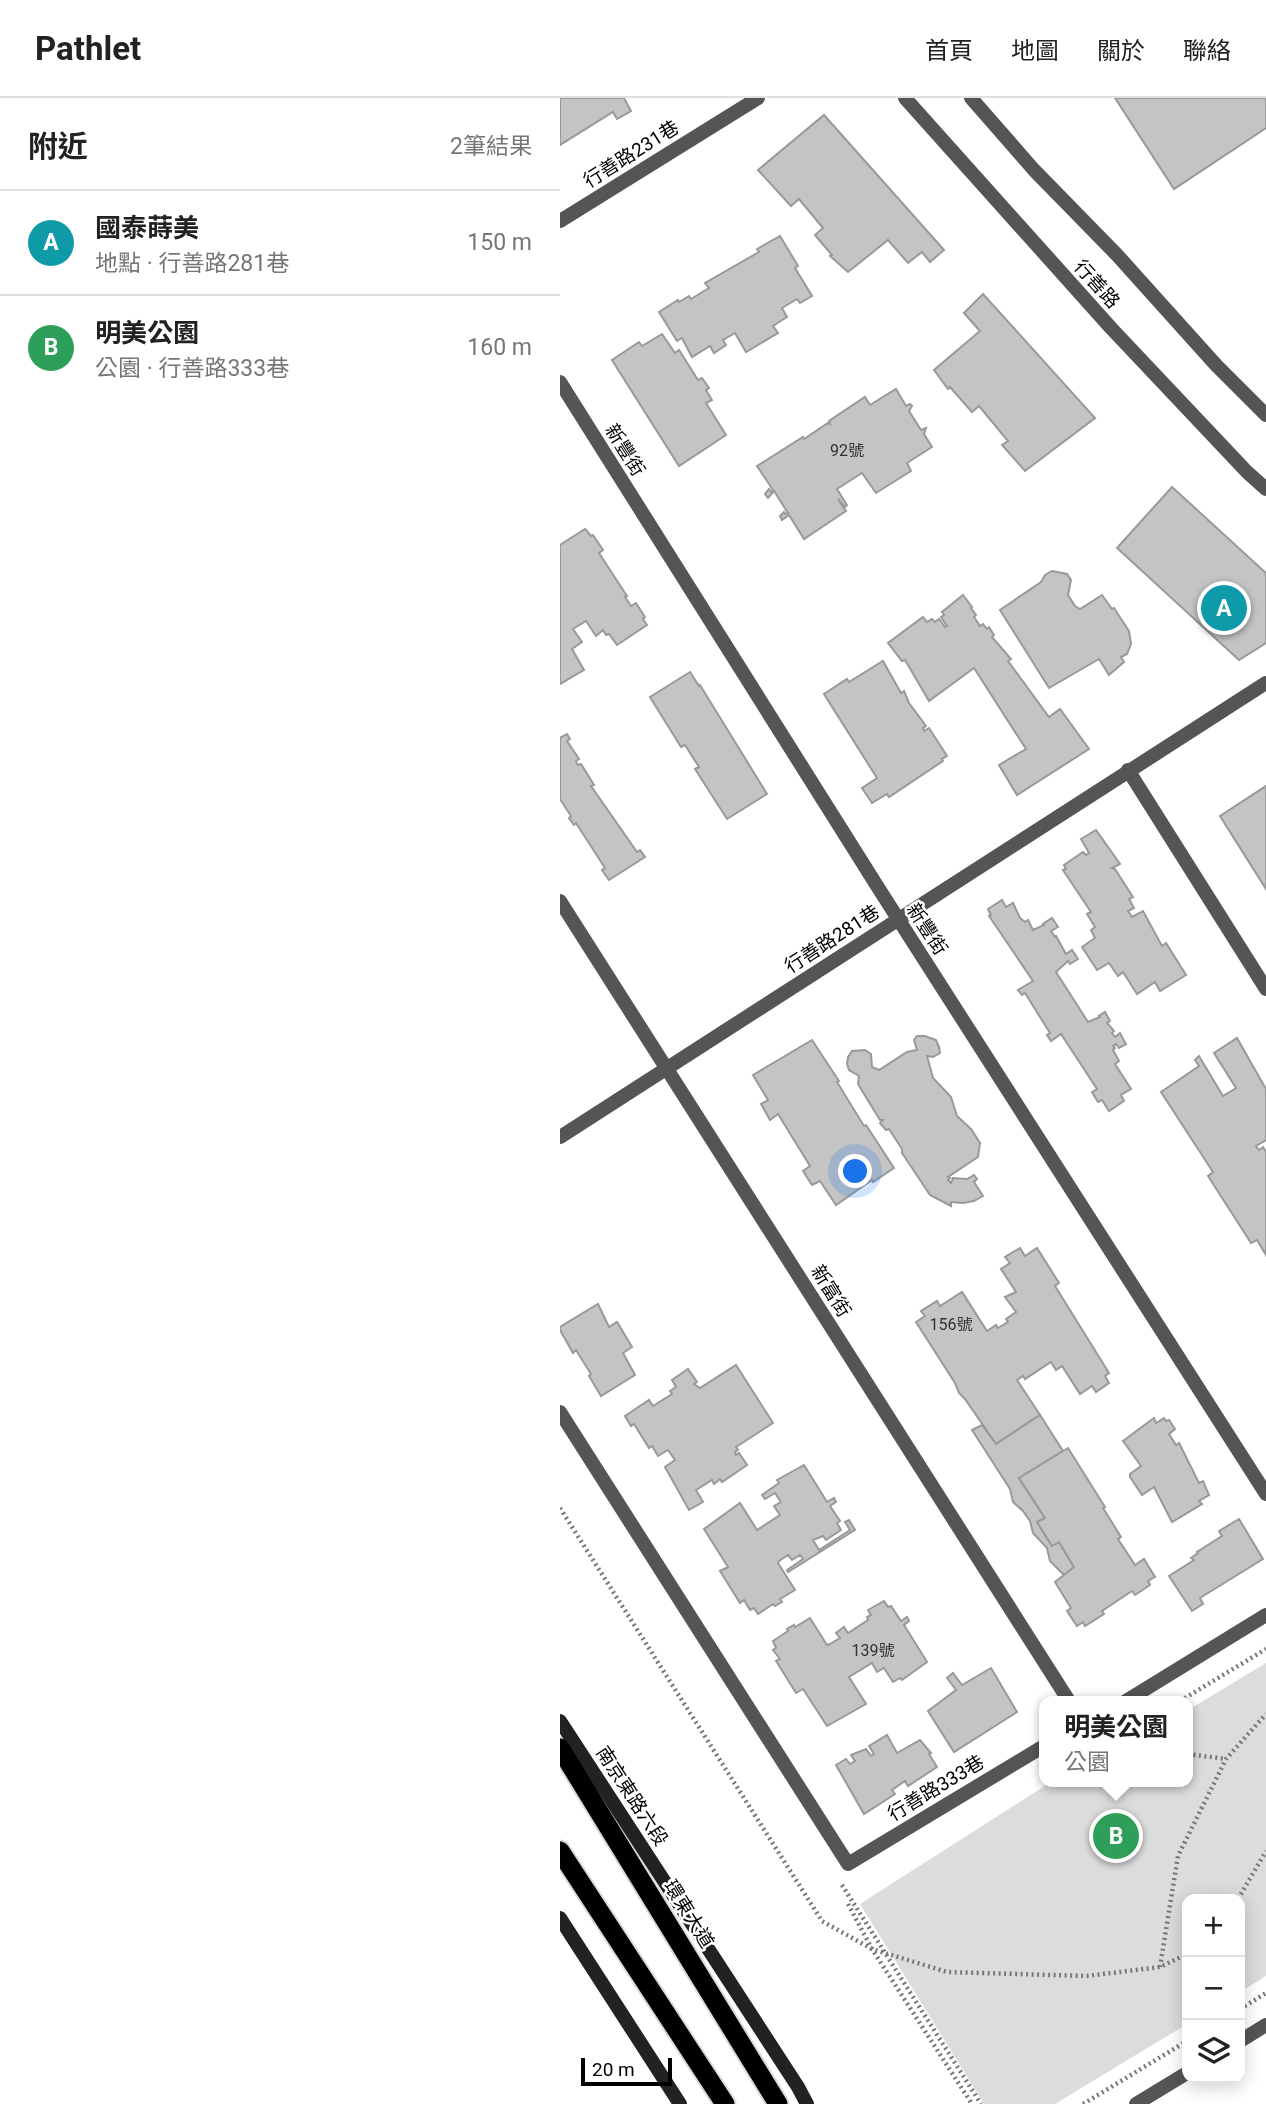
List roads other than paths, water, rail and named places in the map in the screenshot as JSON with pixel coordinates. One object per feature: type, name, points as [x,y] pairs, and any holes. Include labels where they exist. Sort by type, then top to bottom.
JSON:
[{"type":"highway","name":"環東大道","points":[[560,1748],[778,2104]]},
{"type":"highway","points":[[560,1851],[725,2104]]},
{"type":"main road","name":"南京東路六段","points":[[560,1721],[807,2104]]},
{"type":"main road","points":[[560,1918],[680,2104]]},
{"type":"main road","points":[[798,2087],[817,2104]]},
{"type":"street","name":"行善路231巷","points":[[560,221],[758,98]]},
{"type":"street","name":"行善路","points":[[905,98],[1111,328],[1266,489]]},
{"type":"street","name":"行善路","points":[[971,98],[1034,170],[1266,415]]},
{"type":"street","name":"新豐街","points":[[560,382],[898,919],[1266,1494]]},
{"type":"street","name":"行善路281巷","points":[[560,1137],[1266,683]]},
{"type":"street","points":[[1128,770],[1266,989]]},
{"type":"street","name":"新富街","points":[[560,901],[1066,1696]]},
{"type":"street","name":"行善路333巷","points":[[560,1412],[848,1864],[1039,1749]]},
{"type":"street","points":[[1134,1696],[1266,1615]]},
{"type":"street","points":[[1245,2038],[1266,2025]]},
{"type":"street","points":[[1136,2104],[1182,2076]]},
{"type":"place","name":"國泰蒔美","points":[[1224,608]]},
{"type":"place","name":"明美公園","points":[[1116,1836]]}]
